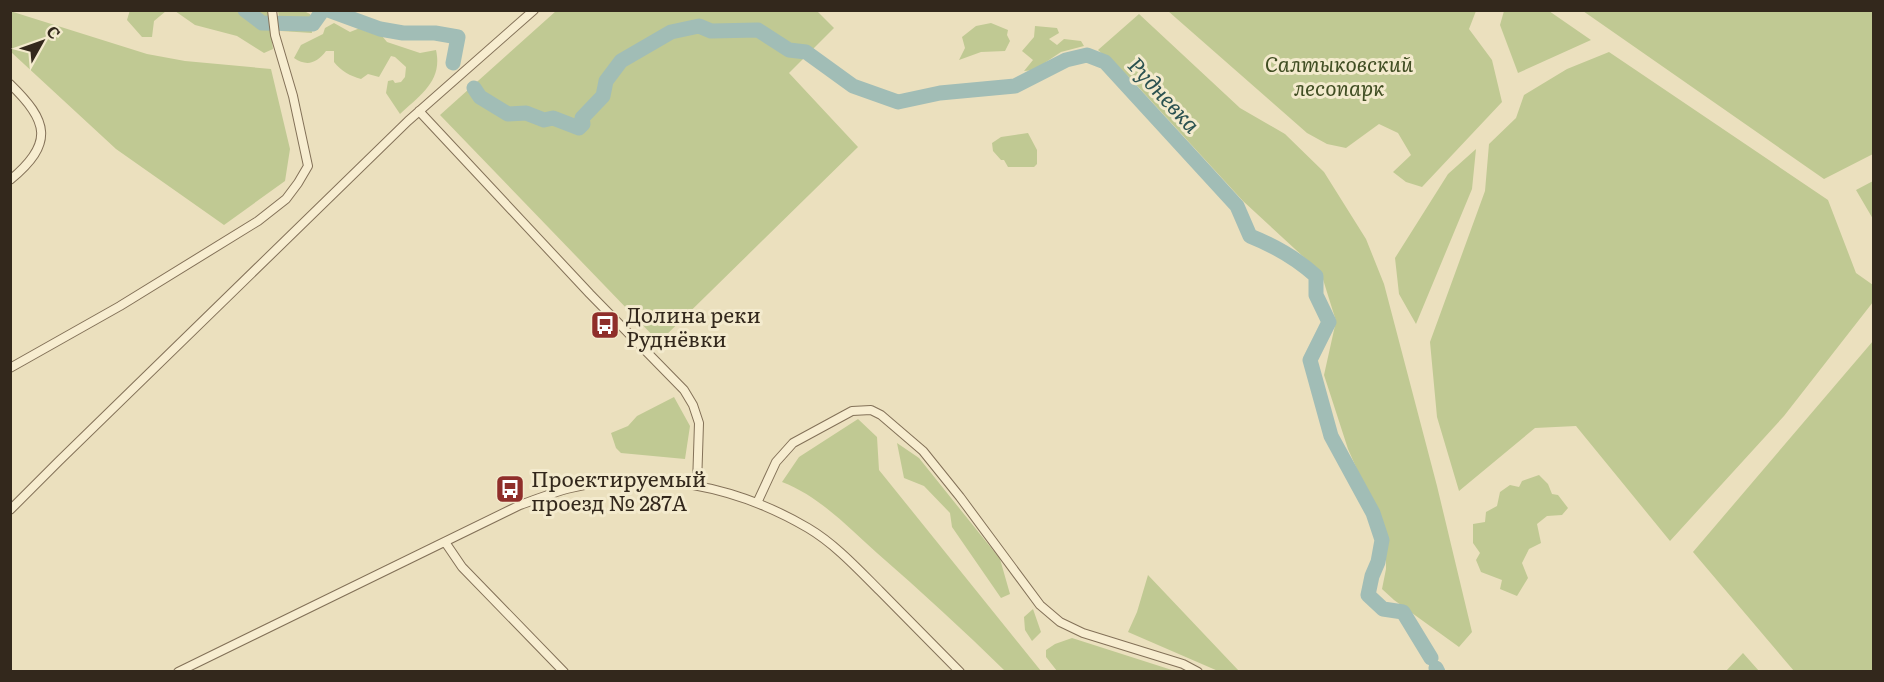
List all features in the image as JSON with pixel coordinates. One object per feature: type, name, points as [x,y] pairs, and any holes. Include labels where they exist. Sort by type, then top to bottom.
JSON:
[{"type":"street","points":[[10,368],[219,247],[286,199],[298,183],[308,166],[293,96],[275,35],[272,10]]},
{"type":"street","points":[[10,510],[419,111],[534,10]]},
{"type":"street","points":[[10,84],[30,104],[41,123],[43,135],[39,147],[22,170],[10,180]]},
{"type":"street","points":[[419,111],[588,293],[684,390],[693,405],[699,423],[697,485]]},
{"type":"street","points":[[757,503],[776,462],[793,443],[852,411],[872,410],[923,451],[1040,605],[1060,622],[1096,637],[1183,664],[1198,672]]},
{"type":"street","points":[[178,672],[520,505],[570,488],[650,480],[697,485],[757,503],[809,529],[846,558],[960,672]]},
{"type":"street","points":[[445,542],[462,567],[564,672]]},
{"type":"green space","points":[[130,10],[166,11],[154,21],[152,37],[142,37],[127,20]]},
{"type":"green space","points":[[10,11],[147,54],[185,61],[271,69],[290,149],[285,181],[224,225],[116,149],[11,52]]},
{"type":"green space","points":[[175,11],[268,11],[273,49],[264,53],[237,36],[195,25]]},
{"type":"green space","points":[[278,11],[304,11],[310,14],[312,33],[281,31]]},
{"type":"green space","points":[[556,11],[817,11],[834,28],[789,73],[858,147],[659,342],[440,115]]},
{"type":"green space","name":"Салтыковский лесопарк","points":[[1168,11],[1476,11],[1469,29],[1492,60],[1502,102],[1422,187],[1406,182],[1393,172],[1411,155],[1398,133],[1379,124],[1346,148],[1327,144],[1307,133]]},
{"type":"green space","points":[[1504,11],[1549,11],[1591,40],[1518,73],[1500,25]]},
{"type":"green space","points":[[1583,11],[1873,11],[1873,154],[1824,179]]},
{"type":"green space","points":[[1139,14],[1240,108],[1285,134],[1324,172],[1366,239],[1384,284],[1437,486],[1472,632],[1459,647],[1382,589],[1386,569],[1386,535],[1348,449],[1324,375],[1336,321],[1321,273],[1243,201],[1130,78],[1098,50]]},
{"type":"green space","points":[[334,23],[350,32],[360,28],[382,36],[387,42],[420,53],[436,50],[437,61],[433,79],[422,94],[400,114],[386,93],[388,81],[401,82],[405,77],[406,67],[395,57],[391,56],[379,77],[368,74],[361,79],[346,73],[334,62],[334,51],[326,51],[319,58],[307,63],[294,58],[301,45],[323,34],[325,28]]},
{"type":"green space","points":[[991,23],[1008,30],[1007,35],[1010,41],[1005,51],[981,52],[959,60],[965,48],[962,37],[976,26]]},
{"type":"green space","points":[[1035,26],[1057,28],[1059,33],[1049,39],[1057,45],[1064,39],[1081,41],[1084,46],[1061,52],[1034,70],[1024,71],[1033,60],[1022,51],[1034,37]]},
{"type":"green space","points":[[1609,52],[1828,200],[1856,273],[1873,285],[1873,302],[1784,416],[1670,541],[1576,426],[1535,428],[1459,491],[1437,417],[1430,342],[1485,191],[1489,144],[1516,118],[1524,95],[1567,69]]},
{"type":"green space","points":[[1028,133],[1037,150],[1037,164],[1034,167],[1008,167],[1004,160],[1001,160],[993,151],[992,143],[1001,137]]},
{"type":"green space","points":[[1476,149],[1472,189],[1416,324],[1399,294],[1395,258],[1448,174]]},
{"type":"green space","points":[[1873,181],[1873,219],[1856,190]]},
{"type":"green space","points":[[1873,341],[1873,671],[1794,671],[1693,552]]},
{"type":"green space","points":[[674,397],[690,426],[685,459],[621,453],[616,448],[611,433],[628,426],[637,416]]},
{"type":"green space","points":[[858,419],[877,437],[879,470],[1041,671],[1005,671],[926,596],[832,513],[808,495],[782,482],[799,457]]},
{"type":"green space","points":[[897,443],[919,458],[1000,559],[1010,594],[1001,598],[952,527],[950,513],[924,486],[904,478]]},
{"type":"green space","points":[[1539,475],[1548,484],[1552,494],[1558,495],[1568,508],[1562,515],[1547,516],[1537,524],[1541,543],[1529,549],[1522,563],[1528,578],[1517,596],[1500,589],[1502,580],[1481,572],[1476,560],[1480,553],[1473,543],[1473,524],[1485,522],[1486,512],[1497,506],[1500,492],[1510,485],[1519,487],[1522,481]]},
{"type":"green space","points":[[1148,575],[1239,671],[1218,671],[1128,632],[1137,612]]},
{"type":"green space","points":[[1033,609],[1041,632],[1032,641],[1025,630],[1024,617]]},
{"type":"green space","points":[[1072,638],[1175,671],[1057,671],[1046,657],[1046,650]]},
{"type":"green space","points":[[1743,653],[1759,671],[1726,671]]},
{"type":"waterway","name":"Рудневка","points":[[245,10],[262,23],[313,24],[323,10]]},
{"type":"waterway","name":"Рудневка","points":[[328,10],[380,29],[458,37],[453,63]]},
{"type":"waterway","name":"Рудневка","points":[[474,88],[480,97],[508,114],[526,113],[544,120],[553,118],[579,128],[583,124],[582,118],[603,96],[606,81],[621,61],[671,32],[699,26],[711,31],[758,30],[789,50],[806,52],[853,86],[898,102],[940,93],[1015,86],[1066,60],[1087,55],[1105,62],[1237,206],[1250,236],[1285,253],[1316,276],[1316,295],[1329,322],[1310,360],[1331,436],[1373,513],[1382,540],[1368,595],[1383,609],[1403,612],[1431,658]]},
{"type":"waterway","name":"Рудневка","points":[[1436,668],[1438,672]]},
{"type":"place","name":"Долина реки Руднёвки","points":[[605,325]]},
{"type":"place","name":"Проектируемый проезд № 287А","points":[[510,489]]}]
